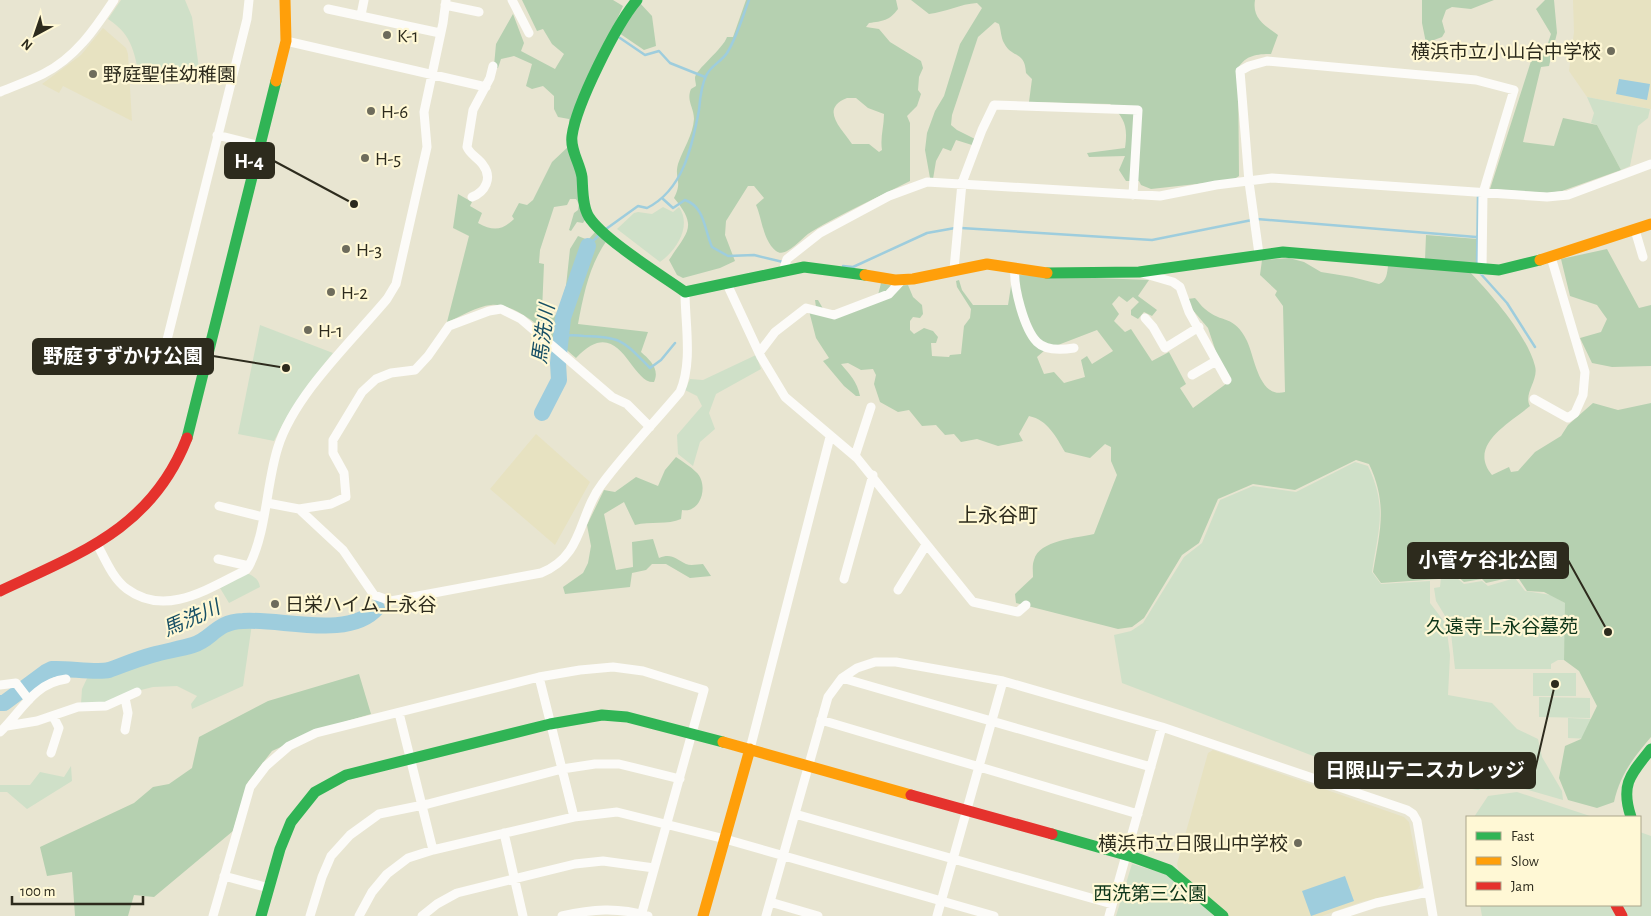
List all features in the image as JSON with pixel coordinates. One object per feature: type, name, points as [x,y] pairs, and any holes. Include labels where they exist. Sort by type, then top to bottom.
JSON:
[{"type":"street","points":[[0,92],[43,74],[67,59],[89,35],[114,0]]},
{"type":"street","points":[[206,371],[162,360],[247,19],[249,0]]},
{"type":"street","points":[[0,590],[97,544],[135,518],[168,478],[192,425],[206,371],[286,41],[285,0]]},
{"type":"street","points":[[361,15],[364,0]]},
{"type":"street","points":[[512,0],[529,33]]},
{"type":"street","points":[[637,0],[623,17],[606,52],[572,134],[572,141],[580,164],[589,216],[603,230],[685,292],[727,284],[785,266],[824,268],[903,279],[987,264],[1040,273],[1139,272],[1283,252],[1479,270],[1506,268],[1551,257],[1651,224]]},
{"type":"street","points":[[97,544],[126,589],[146,600],[160,602],[180,601],[246,570],[267,503],[275,458],[289,420],[310,390],[386,299],[396,284],[427,147],[424,112],[445,3],[479,12]]},
{"type":"street","points":[[328,8],[440,33]]},
{"type":"street","points":[[286,41],[486,88]]},
{"type":"street","points":[[1259,254],[1249,182],[1240,72],[1249,66],[1268,61],[1476,80],[1514,90],[1482,192],[1479,270]]},
{"type":"street","points":[[472,197],[480,194],[486,186],[487,179],[483,164],[468,151],[467,147],[473,110],[486,88],[493,66]]},
{"type":"street","points":[[954,269],[962,183],[982,130],[994,105],[1138,110],[1133,194]]},
{"type":"street","points":[[218,135],[260,146]]},
{"type":"street","points":[[785,266],[820,233],[888,196],[926,182],[1160,196],[1216,185],[1272,178],[1482,192],[1526,197],[1568,195],[1651,164]]},
{"type":"street","points":[[1635,230],[1643,257]]},
{"type":"street","points":[[1534,399],[1568,418],[1575,413],[1583,395],[1585,384],[1583,362],[1551,257]]},
{"type":"street","points":[[1015,269],[1014,278],[1021,306],[1031,333],[1038,342],[1048,348],[1074,348]]},
{"type":"street","points":[[1139,272],[1168,280],[1180,287],[1189,312],[1227,380]]},
{"type":"street","points":[[759,352],[775,332],[806,308],[834,315],[889,294],[903,279]]},
{"type":"street","points":[[727,284],[759,352],[785,397],[830,437],[855,456],[973,602],[1018,612],[1026,605]]},
{"type":"street","points":[[299,510],[343,550],[374,595],[391,601],[541,573],[555,568],[566,557],[600,485],[680,392],[686,378],[688,356],[685,292]]},
{"type":"street","points":[[267,503],[299,510],[330,504],[346,497],[344,473],[333,453],[336,432],[362,392],[376,379],[415,370],[428,356],[449,326],[489,311],[501,309],[521,319],[551,342],[612,397],[627,404],[650,427]]},
{"type":"street","points":[[1145,318],[1153,327],[1165,348],[1199,327]]},
{"type":"street","points":[[1192,375],[1216,361]]},
{"type":"street","points":[[855,456],[871,407]]},
{"type":"street","points":[[703,916],[750,749],[830,437]]},
{"type":"street","points":[[844,580],[872,475]]},
{"type":"street","points":[[219,506],[263,517]]},
{"type":"street","points":[[898,590],[926,545]]},
{"type":"street","points":[[218,559],[248,566]]},
{"type":"street","points":[[766,916],[828,697],[842,678],[857,668],[875,662],[896,662],[1003,681],[1162,727],[1407,810],[1413,814],[1417,821],[1433,916]]},
{"type":"street","points":[[213,916],[250,787],[266,766],[289,746],[316,733],[539,678],[613,667],[643,671],[704,690],[654,868],[643,915],[618,909],[596,909],[562,916]]},
{"type":"street","points":[[539,678],[574,817]]},
{"type":"street","points":[[842,678],[1151,766]]},
{"type":"street","points":[[3,729],[29,700],[54,681],[66,679]]},
{"type":"street","points":[[937,916],[1003,681]]},
{"type":"street","points":[[0,685],[16,683],[29,700]]},
{"type":"street","points":[[3,729],[37,721],[78,707],[106,706],[137,692]]},
{"type":"street","points":[[124,698],[128,713],[125,730]]},
{"type":"street","points":[[399,713],[433,850]]},
{"type":"street","points":[[261,916],[290,822],[315,792],[346,775],[550,724],[602,715],[627,717],[750,749],[1127,855],[1169,870],[1222,916]]},
{"type":"street","points":[[51,753],[59,728],[53,716]]},
{"type":"street","points":[[821,720],[1138,814]]},
{"type":"street","points":[[1109,916],[1162,727]]},
{"type":"street","points":[[1631,816],[1624,800],[1626,784],[1651,749]]},
{"type":"street","points":[[310,916],[322,877],[331,856],[350,835],[379,814],[422,805],[562,769],[595,764],[619,764],[680,779]]},
{"type":"street","points":[[359,916],[372,892],[387,874],[408,858],[433,850],[597,812],[638,815],[667,825],[725,839],[994,916]]},
{"type":"street","points":[[795,814],[954,857],[1112,904]]},
{"type":"street","points":[[504,833],[523,916]]},
{"type":"street","points":[[422,916],[437,904],[457,893],[575,864],[603,861],[654,868]]},
{"type":"street","points":[[224,876],[269,888]]},
{"type":"street","points":[[1336,916],[1376,903],[1428,892]]},
{"type":"street","points":[[770,902],[818,916]]},
{"type":"shaded area","name":"横浜市立小山台中学校","points":[[1573,0],[1651,0],[1651,109],[1587,97],[1569,71],[1574,32]]},
{"type":"shaded area","name":"野庭聖佳幼稚園","points":[[103,28],[126,48],[128,54],[132,121],[63,86],[59,93],[42,84],[81,55]]},
{"type":"shaded area","points":[[536,434],[590,482],[555,545],[490,489]]},
{"type":"shaded area","name":"横浜市立日限山中学校","points":[[1213,750],[1404,817],[1409,822],[1421,884],[1417,889],[1361,902],[1322,916],[1228,916],[1179,871],[1177,864],[1208,753]]},
{"type":"green space","points":[[121,0],[185,0],[192,17],[200,76],[141,83],[132,46],[117,25],[108,19]]},
{"type":"green space","points":[[522,0],[613,0],[623,6],[569,125],[569,119],[558,117],[554,109],[554,96],[543,86],[532,89],[526,86],[532,64],[514,56],[501,59],[498,68],[494,66],[496,44],[513,14],[524,43],[521,51],[555,69],[564,54],[552,44],[543,29],[537,31]]},
{"type":"green space","points":[[746,0],[896,0],[898,9],[892,16],[882,21],[869,23],[866,27],[879,29],[890,42],[921,61],[923,68],[919,77],[918,90],[921,94],[917,106],[907,116],[910,123],[910,181],[823,225],[789,250],[780,253],[768,241],[756,205],[764,198],[754,186],[748,186],[726,221],[725,235],[735,261],[720,268],[683,278],[677,275],[669,260],[688,229],[686,216],[674,198],[678,188],[678,164],[690,136],[694,119],[690,93],[691,89],[696,86],[695,78],[699,70],[727,37],[733,37]],"holes":[[[847,98],[856,98],[868,108],[884,114],[882,150],[879,152],[869,144],[852,144],[835,120],[835,108],[839,103]]]},
{"type":"green space","points":[[911,0],[1255,0],[1257,16],[1278,35],[1271,54],[1252,56],[1245,60],[1238,68],[1239,176],[1233,180],[1151,189],[1141,185],[1139,181],[1126,181],[1119,170],[1125,156],[1089,157],[1087,153],[1125,148],[1126,128],[1119,114],[1110,104],[1029,102],[1032,79],[1026,73],[1021,58],[1007,48],[1002,39],[999,24],[995,22],[978,37],[952,115],[951,125],[975,139],[972,145],[956,140],[951,151],[943,148],[936,161],[933,179],[930,178],[925,150],[927,133],[935,111],[944,96],[960,44],[982,8],[977,3],[929,14]]},
{"type":"green space","points":[[1422,0],[1494,0],[1471,9],[1452,7],[1446,10],[1442,21],[1445,32],[1442,37],[1426,43],[1422,23]]},
{"type":"green space","points":[[1545,0],[1554,0],[1557,33],[1549,66],[1541,67],[1523,142],[1554,146],[1563,118],[1597,125],[1621,170],[1562,191],[1548,193],[1490,189],[1532,58],[1545,52],[1551,34],[1536,9]]},
{"type":"green space","points":[[639,2],[652,16],[656,46],[644,50],[619,33]]},
{"type":"green space","points":[[1587,97],[1650,109],[1648,118],[1638,126],[1630,166],[1621,170],[1597,125],[1591,123],[1594,113]]},
{"type":"green space","points":[[570,145],[579,173],[585,220],[583,223],[577,222],[571,231],[569,230],[574,213],[578,210],[579,204],[576,199],[570,199],[567,205],[554,207],[540,250],[539,263],[544,264],[542,311],[548,316],[557,315],[566,286],[570,249],[578,236],[588,240],[596,231],[607,240],[591,270],[578,324],[648,332],[641,352],[655,369],[656,377],[654,382],[646,380],[614,345],[603,342],[591,346],[576,358],[525,316],[502,306],[480,307],[447,322],[469,236],[453,228],[458,194],[472,202],[470,206],[482,213],[478,223],[497,229],[501,228],[514,219],[512,216],[519,203],[527,205],[533,200],[552,162]]},
{"type":"green space","points":[[663,207],[673,212],[679,207],[683,214],[684,222],[681,237],[677,244],[660,262],[617,229],[634,213],[652,214]]},
{"type":"green space","points":[[1426,235],[1478,239],[1477,263],[1425,260]]},
{"type":"green space","points":[[1607,249],[1639,308],[1651,305],[1651,366],[1612,367],[1592,363],[1580,338],[1601,332],[1607,319],[1597,305],[1570,296],[1561,259]]},
{"type":"green space","points":[[1289,258],[1304,262],[1321,272],[1379,284],[1385,279],[1388,266],[1469,271],[1516,328],[1531,354],[1536,371],[1528,397],[1530,406],[1503,427],[1488,444],[1485,454],[1486,464],[1492,475],[1509,467],[1511,472],[1518,471],[1535,452],[1561,436],[1568,425],[1593,403],[1618,410],[1651,403],[1651,737],[1628,767],[1614,802],[1597,808],[1568,800],[1559,778],[1565,746],[1581,739],[1597,706],[1579,671],[1564,660],[1565,603],[1544,592],[1527,591],[1517,576],[1486,583],[1482,579],[1464,582],[1457,576],[1440,576],[1439,579],[1381,583],[1373,572],[1381,518],[1379,492],[1369,464],[1356,460],[1295,490],[1253,484],[1218,499],[1199,543],[1182,555],[1144,618],[1132,627],[1118,629],[1016,603],[1015,594],[1033,577],[1034,560],[1037,553],[1043,548],[1060,541],[1094,534],[1117,475],[1111,461],[1111,447],[1105,444],[1090,458],[1065,452],[1055,435],[1046,425],[1036,418],[1029,416],[1019,434],[1023,441],[998,446],[977,439],[961,442],[954,434],[945,435],[936,425],[922,426],[909,410],[898,412],[880,402],[874,384],[876,375],[873,369],[861,370],[848,363],[841,364],[855,382],[860,396],[856,396],[844,386],[823,361],[829,358],[816,338],[809,311],[816,307],[815,300],[818,300],[825,312],[829,313],[878,295],[881,283],[893,286],[908,285],[913,297],[922,305],[923,314],[920,318],[913,317],[910,321],[910,330],[914,334],[924,328],[933,331],[938,337],[936,343],[931,343],[932,356],[949,357],[950,355],[961,354],[964,326],[970,318],[971,309],[957,287],[956,281],[959,280],[962,290],[973,305],[1008,305],[1012,280],[1019,275],[1149,280],[1138,296],[1157,310],[1152,316],[1144,312],[1138,319],[1131,315],[1131,310],[1139,302],[1133,297],[1127,302],[1119,296],[1112,304],[1119,314],[1114,321],[1125,332],[1131,329],[1152,361],[1169,352],[1186,384],[1180,388],[1193,408],[1230,381],[1217,355],[1208,328],[1191,308],[1188,299],[1195,298],[1211,314],[1228,320],[1237,327],[1247,341],[1259,376],[1264,383],[1276,393],[1285,392],[1283,306],[1275,295],[1277,291],[1260,275],[1262,260]],"holes":[[[1097,330],[1113,351],[1092,364],[1087,356],[1081,360],[1085,377],[1064,383],[1054,372],[1044,374],[1037,357],[1045,350]]]},
{"type":"green space","points":[[260,325],[333,353],[301,395],[274,441],[238,434]]},
{"type":"green space","points":[[756,355],[761,369],[716,394],[709,413],[715,429],[700,442],[693,466],[678,454],[677,435],[702,406],[697,396],[685,390],[690,379],[703,380]]},
{"type":"green space","points":[[676,457],[700,477],[703,490],[699,503],[689,510],[682,510],[681,519],[670,522],[635,525],[624,502],[604,514],[616,570],[633,567],[632,542],[653,539],[659,558],[670,556],[688,565],[703,564],[711,576],[690,578],[666,564],[652,564],[646,570],[632,573],[630,587],[565,594],[563,587],[583,573],[588,563],[591,546],[587,525],[604,490],[615,492],[636,477],[658,486],[665,470]]},
{"type":"green space","points":[[1355,462],[1368,466],[1378,494],[1380,519],[1372,572],[1381,584],[1430,581],[1430,603],[1446,624],[1450,655],[1448,695],[1492,703],[1517,729],[1538,739],[1542,757],[1562,791],[1563,800],[1500,782],[1478,790],[1342,767],[1122,683],[1114,635],[1131,631],[1143,623],[1184,557],[1202,543],[1220,500],[1253,486],[1296,492]]},
{"type":"green space","points":[[247,573],[257,580],[260,587],[229,603],[220,588]]},
{"type":"green space","name":"久遠寺上永谷墓苑","points":[[1441,577],[1457,578],[1464,584],[1482,581],[1488,586],[1515,578],[1525,591],[1551,595],[1565,603],[1567,610],[1564,660],[1558,660],[1551,664],[1551,669],[1455,669],[1450,624],[1436,601],[1434,588],[1440,587]]},
{"type":"green space","points":[[231,624],[252,624],[243,686],[192,709],[191,704],[197,696],[177,686],[153,687],[121,695],[106,702],[81,704],[82,689],[90,672],[116,674],[128,666],[200,646],[217,631]]},
{"type":"green space","points":[[1533,673],[1576,673],[1576,696],[1533,696]]},
{"type":"green space","points":[[359,674],[371,714],[320,729],[272,751],[248,782],[233,831],[154,897],[134,895],[128,916],[75,916],[72,872],[47,876],[40,847],[134,803],[153,787],[169,784],[192,768],[199,737],[268,701]]},
{"type":"green space","points":[[1539,697],[1590,698],[1590,718],[1539,717]]},
{"type":"green space","points":[[1568,718],[1592,719],[1592,739],[1568,738]]},
{"type":"green space","points":[[71,766],[72,781],[27,809],[7,792],[0,792],[0,785],[30,785],[40,772],[64,777]]},
{"type":"green space","points":[[1517,792],[1590,816],[1475,816],[1488,796]]},
{"type":"green space","points":[[1641,832],[1651,836],[1651,916],[1482,916],[1480,906],[1641,906]]},
{"type":"green space","name":"西洗第三公園","points":[[1132,864],[1169,875],[1214,916],[1116,916]]},
{"type":"water","points":[[1619,79],[1650,84],[1647,100],[1616,94]]},
{"type":"water","points":[[1345,876],[1354,901],[1311,916],[1302,891]]},
{"type":"waterway","points":[[606,229],[638,206],[647,208],[659,200],[677,179],[689,153],[704,80],[710,69],[725,56],[731,47],[749,0]]},
{"type":"waterway","points":[[620,38],[645,55],[659,51],[670,63],[705,77]]},
{"type":"waterway","points":[[1477,265],[1478,194]]},
{"type":"waterway","points":[[663,199],[673,208],[685,200],[692,203],[703,219],[712,247],[728,256],[754,255],[783,262]]},
{"type":"waterway","points":[[961,228],[1152,240],[1257,219],[1476,237]]},
{"type":"waterway","points":[[843,266],[853,267],[927,233],[955,228]]},
{"type":"waterway","points":[[588,246],[600,234]]},
{"type":"waterway","name":"馬洗川","points":[[542,413],[559,380],[558,363],[563,318],[588,246]]},
{"type":"waterway","points":[[1480,273],[1507,303],[1535,347]]},
{"type":"waterway","points":[[561,336],[572,335],[615,339],[628,346],[650,368],[661,360],[675,343]]},
{"type":"waterway","name":"馬洗川","points":[[0,703],[4,703],[52,669],[109,670],[146,657],[193,645],[226,624],[259,621],[332,625],[350,623],[365,618],[377,608]]},
{"type":"traffic: fast","points":[[637,0],[619,27],[598,66],[581,105],[572,136],[572,146],[582,177],[585,208],[596,226],[648,267],[685,292],[804,267],[865,275]]},
{"type":"traffic: fast","points":[[187,438],[276,81]]},
{"type":"traffic: fast","points":[[1047,273],[1139,272],[1283,252],[1499,270],[1540,260]]},
{"type":"traffic: fast","points":[[261,916],[280,849],[291,822],[315,792],[346,775],[550,724],[602,715],[627,717],[723,742]]},
{"type":"traffic: fast","points":[[1631,816],[1627,796],[1629,780],[1651,749]]},
{"type":"traffic: fast","points":[[1052,834],[1133,857],[1169,870],[1223,916]]},
{"type":"traffic: slow","points":[[276,81],[286,41],[285,0]]},
{"type":"traffic: slow","points":[[1540,260],[1651,224]]},
{"type":"traffic: slow","points":[[865,275],[895,280],[913,279],[987,264],[1047,273]]},
{"type":"traffic: slow","points":[[723,742],[911,795]]},
{"type":"traffic: slow","points":[[703,916],[750,749]]},
{"type":"traffic: jam","points":[[0,591],[86,550],[134,516],[154,495],[172,469],[187,438]]},
{"type":"traffic: jam","points":[[911,795],[1052,834]]},
{"type":"traffic: jam","points":[[1617,906],[1622,916]]},
{"type":"place","name":"K-1","points":[[387,35]]},
{"type":"place","name":"横浜市立小山台中学校","points":[[1611,51]]},
{"type":"place","name":"野庭聖佳幼稚園","points":[[93,74]]},
{"type":"place","name":"H-6","points":[[371,111]]},
{"type":"place","name":"H-5","points":[[365,158]]},
{"type":"place","name":"H-4","points":[[354,204]]},
{"type":"place","name":"H-3","points":[[346,249]]},
{"type":"place","name":"H-2","points":[[331,292]]},
{"type":"place","name":"H-1","points":[[308,330]]},
{"type":"place","name":"野庭すずかけ公園","points":[[286,368]]},
{"type":"place","name":"日栄ハイム上永谷","points":[[275,604]]},
{"type":"place","name":"小菅ケ谷北公園","points":[[1608,632]]},
{"type":"place","name":"日限山テニスカレッジ","points":[[1555,684]]},
{"type":"place","name":"横浜市立日限山中学校","points":[[1298,843]]},
{"type":"district","name":"上永谷町","points":[[998,515]]}]
